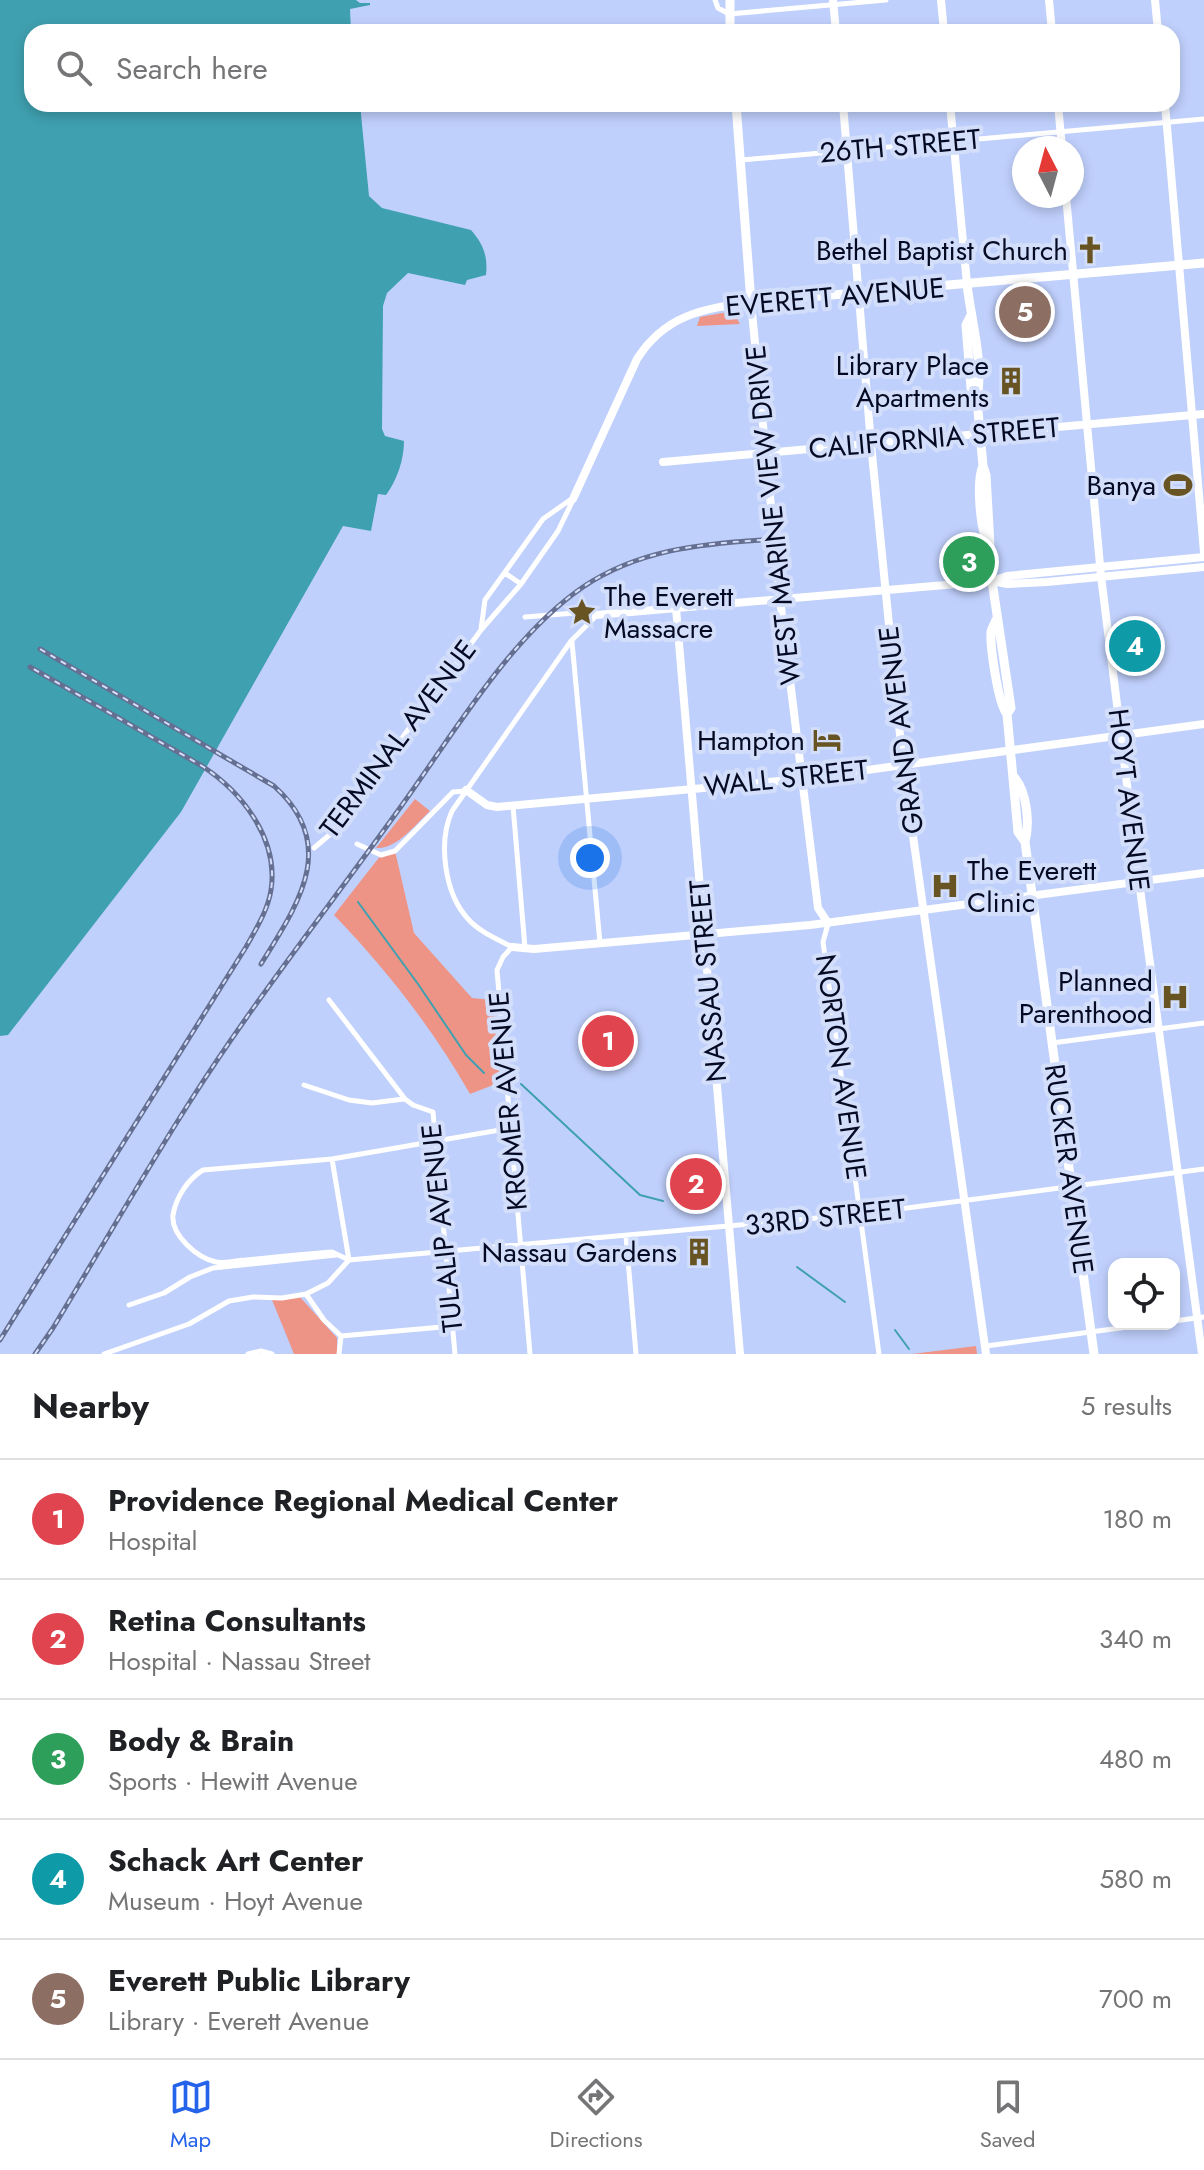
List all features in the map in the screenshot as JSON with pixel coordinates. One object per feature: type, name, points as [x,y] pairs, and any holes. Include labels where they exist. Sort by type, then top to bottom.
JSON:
[{"type":"main road","points":[[730,0],[730,24]]},
{"type":"main road","name":"WEST MARINE VIEW DRIVE","points":[[737,112],[751,302]]},
{"type":"main road","name":"EVERETT AVENUE","points":[[751,302],[1204,263]]},
{"type":"main road","name":"RUCKER AVENUE","points":[[967,284],[979,388],[977,399],[983,466],[979,475],[981,504],[984,538],[989,545],[996,620],[991,629],[1001,707],[1007,714],[1015,778],[1022,787],[1028,831],[1025,842],[1094,1354]]},
{"type":"street","points":[[715,0],[718,8],[729,14],[833,2],[886,0]]},
{"type":"street","points":[[941,0],[943,24]]},
{"type":"street","points":[[1049,0],[1051,24]]},
{"type":"street","points":[[1155,0],[1157,24]]},
{"type":"street","points":[[833,2],[835,24]]},
{"type":"street","name":"GRAND AVENUE","points":[[844,112],[871,444],[903,765],[985,1350]]},
{"type":"street","name":"RUCKER AVENUE","points":[[951,112],[967,284]]},
{"type":"street","points":[[1059,112],[1061,136]]},
{"type":"street","points":[[1101,572],[1204,554],[1166,112]]},
{"type":"street","name":"26TH STREET","points":[[740,160],[1204,119]]},
{"type":"street","name":"HOYT AVENUE","points":[[1067,208],[1101,572],[1178,1173],[1201,1317],[1202,1354]]},
{"type":"street","name":"EVERETT AVENUE","points":[[573,499],[647,343],[678,319],[710,309],[751,302]]},
{"type":"street","name":"WEST MARINE VIEW DRIVE","points":[[751,302],[801,779],[818,908],[828,923]]},
{"type":"street","name":"CALIFORNIA STREET","points":[[663,462],[1204,414]]},
{"type":"street","name":"TERMINAL AVENUE","points":[[481,630],[485,600],[543,519],[573,499]]},
{"type":"street","name":"TERMINAL AVENUE","points":[[314,848],[334,831],[481,630],[521,584],[558,531],[573,499]]},
{"type":"street","points":[[1204,567],[1007,576],[992,581],[596,615],[571,641],[466,790],[446,824],[445,845],[450,884],[456,902],[468,919],[487,934],[512,947],[525,948],[703,936],[828,923],[1204,873]]},
{"type":"street","points":[[505,573],[521,584]]},
{"type":"street","name":"NASSAU STREET","points":[[676,608],[740,1354]]},
{"type":"street","points":[[525,617],[575,613]]},
{"type":"street","points":[[571,641],[600,944]]},
{"type":"street","name":"WALL STREET","points":[[466,790],[487,805],[513,806],[801,779],[1204,724]]},
{"type":"street","points":[[357,844],[381,855],[395,851],[453,792],[466,790]]},
{"type":"street","points":[[513,806],[525,948]]},
{"type":"street","name":"NORTON AVENUE","points":[[828,923],[823,942],[879,1354]]},
{"type":"street","name":"KROMER AVENUE","points":[[512,947],[497,970],[530,1354]]},
{"type":"street","name":"TULALIP AVENUE","points":[[329,1000],[405,1099],[433,1112],[455,1354]]},
{"type":"street","points":[[1052,1043],[1204,1023]]},
{"type":"street","points":[[304,1085],[349,1100],[372,1103],[405,1099]]},
{"type":"street","points":[[349,1260],[332,1252],[219,1262],[193,1251],[183,1240],[173,1222],[174,1211],[181,1193],[194,1175],[203,1170],[332,1159],[511,1128]]},
{"type":"street","points":[[332,1159],[349,1260]]},
{"type":"street","name":"33RD STREET","points":[[349,1260],[861,1214],[1204,1169]]},
{"type":"street","points":[[626,1236],[636,1354]]},
{"type":"street","points":[[129,1305],[164,1293],[190,1277],[213,1268],[341,1254]]},
{"type":"street","points":[[104,1354],[189,1324],[229,1301],[306,1294],[328,1283],[349,1260]]},
{"type":"street","points":[[306,1294],[324,1320],[341,1336],[453,1326]]},
{"type":"street","points":[[1180,1320],[1201,1317]]},
{"type":"street","points":[[985,1350],[1108,1330]]},
{"type":"street","points":[[339,1354],[341,1336]]},
{"type":"street","points":[[248,1354],[261,1351],[272,1354]]},
{"type":"shaded area","points":[[0,0],[356,0],[370,3],[350,9],[351,24],[24,24],[24,112],[361,112],[369,196],[382,208],[471,230],[484,250],[486,275],[467,280],[465,285],[408,273],[387,293],[383,306],[382,429],[385,436],[404,441],[404,448],[393,483],[386,495],[378,494],[371,531],[343,526],[181,812],[8,1035],[0,1036]]},
{"type":"shaded area","points":[[728,312],[734,314],[740,324],[697,326],[700,317]]},
{"type":"shaded area","points":[[415,799],[430,811],[398,841],[376,848]]},
{"type":"shaded area","points":[[395,851],[414,933],[472,998],[493,1000],[501,1082],[470,1094],[408,1000],[334,915],[381,855]]},
{"type":"shaded area","points":[[300,1297],[337,1338],[337,1354],[294,1354],[272,1300]]},
{"type":"shaded area","points":[[976,1346],[977,1354],[912,1354]]},
{"type":"waterway","points":[[358,902],[466,1055],[484,1073]]},
{"type":"waterway","points":[[521,1084],[640,1195],[663,1201]]},
{"type":"waterway","points":[[797,1267],[845,1302]]},
{"type":"waterway","points":[[895,1330],[909,1349]]},
{"type":"railway","points":[[35,1354],[216,1062],[463,718],[531,632],[583,587],[625,565],[670,551],[762,540]]},
{"type":"railway","points":[[40,649],[274,786],[294,808],[305,830],[309,852],[306,875],[288,919],[261,964]]},
{"type":"railway","points":[[0,1340],[246,947],[267,905],[272,871],[263,835],[254,819],[244,803],[217,777],[30,667]]},
{"type":"place","name":"Bethel Baptist Church","points":[[1090,250]]},
{"type":"place","name":"Everett Public Library","points":[[1025,312]]},
{"type":"place","name":"Library Place Apartments","points":[[1011,381]]},
{"type":"place","name":"Banya","points":[[1178,485]]},
{"type":"place","name":"Body & Brain","points":[[969,562]]},
{"type":"place","name":"The Everett Massacre","points":[[582,612]]},
{"type":"place","name":"Schack Art Center","points":[[1135,646]]},
{"type":"place","name":"Hampton","points":[[827,740]]},
{"type":"place","name":"The Everett Clinic","points":[[945,886]]},
{"type":"place","name":"Planned Parenthood","points":[[1175,997]]},
{"type":"place","name":"Providence Regional Medical Center","points":[[608,1041]]},
{"type":"place","name":"Retina Consultants","points":[[696,1184]]},
{"type":"place","name":"Nassau Gardens","points":[[699,1252]]}]
